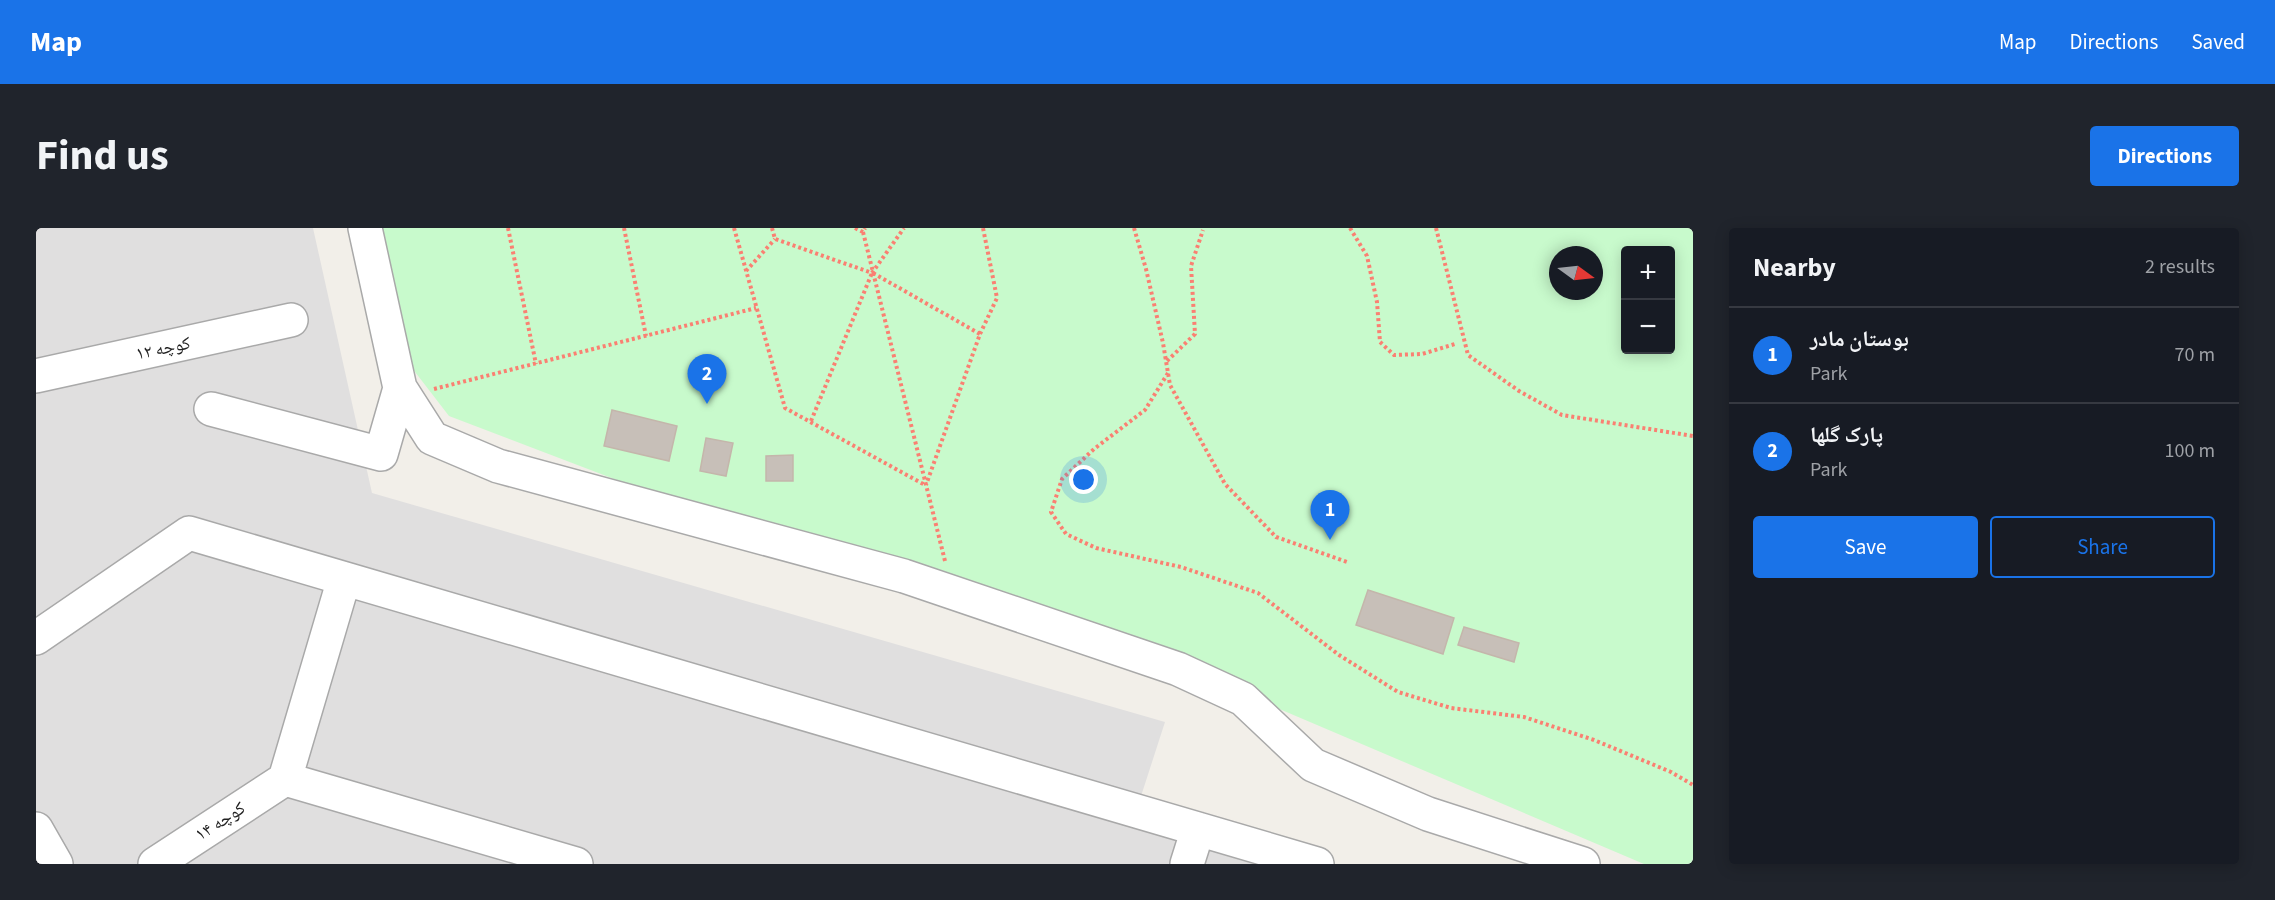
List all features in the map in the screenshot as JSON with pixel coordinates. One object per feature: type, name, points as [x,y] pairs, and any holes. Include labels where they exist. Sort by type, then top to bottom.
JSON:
[{"type":"street","points":[[364,228],[403,392],[432,438],[498,466],[904,576],[1178,669],[1243,699],[1313,765],[1428,814],[1582,864]]},
{"type":"street","name":"کوچه ۱۲","points":[[36,376],[291,320]]},
{"type":"street","points":[[211,410],[381,454],[403,392]]},
{"type":"street","points":[[36,638],[189,533],[1317,864]]},
{"type":"street","points":[[344,579],[285,779],[576,864]]},
{"type":"street","name":"کوچه ۱۴","points":[[155,864],[285,779]]},
{"type":"street","points":[[36,829],[56,864]]},
{"type":"street","points":[[1187,864],[1198,829]]},
{"type":"path","points":[[508,228],[536,364]]},
{"type":"path","points":[[624,228],[646,336]]},
{"type":"path","points":[[734,228],[785,408],[926,485]]},
{"type":"path","points":[[772,228],[775,239]]},
{"type":"path","points":[[855,228],[864,230],[872,273],[947,570]]},
{"type":"path","points":[[812,421],[872,273],[904,228]]},
{"type":"path","points":[[926,485],[980,334],[997,297],[983,228]]},
{"type":"path","points":[[1134,228],[1146,269],[1170,386],[1226,484],[1276,537],[1347,562]]},
{"type":"path","points":[[1350,228],[1367,256],[1377,302],[1380,342],[1394,356],[1422,354],[1455,344]]},
{"type":"path","points":[[1436,228],[1468,355],[1519,391],[1562,415],[1693,436]]},
{"type":"path","points":[[1166,361],[1195,334],[1191,266],[1203,230]]},
{"type":"path","points":[[746,271],[775,239]]},
{"type":"path","points":[[775,239],[872,273],[980,334]]},
{"type":"path","points":[[403,392],[536,364],[756,308]]},
{"type":"path","points":[[1168,374],[1145,410],[1094,449],[1062,479],[1051,512],[1066,534],[1096,548],[1181,567],[1258,592],[1340,655],[1398,692],[1451,708],[1524,717],[1594,740],[1671,772],[1693,785]]},
{"type":"shaded area","points":[[36,228],[313,228],[372,493],[1165,722],[1131,827],[1254,864],[36,864]]},
{"type":"green space","points":[[382,228],[1693,228],[1693,864],[1644,864],[1051,612],[622,482],[449,416],[412,368]]},
{"type":"building","points":[[612,410],[677,426],[669,461],[604,446]]},
{"type":"building","points":[[706,438],[733,443],[726,476],[700,471]]},
{"type":"building","points":[[793,455],[793,481],[766,481],[766,456]]},
{"type":"building","points":[[1368,590],[1454,618],[1443,654],[1356,625]]},
{"type":"building","points":[[1464,627],[1519,643],[1514,662],[1458,645]]},
{"type":"place","name":"پارک گلها","points":[[707,404]]},
{"type":"place","name":"بوستان مادر","points":[[1330,540]]}]
